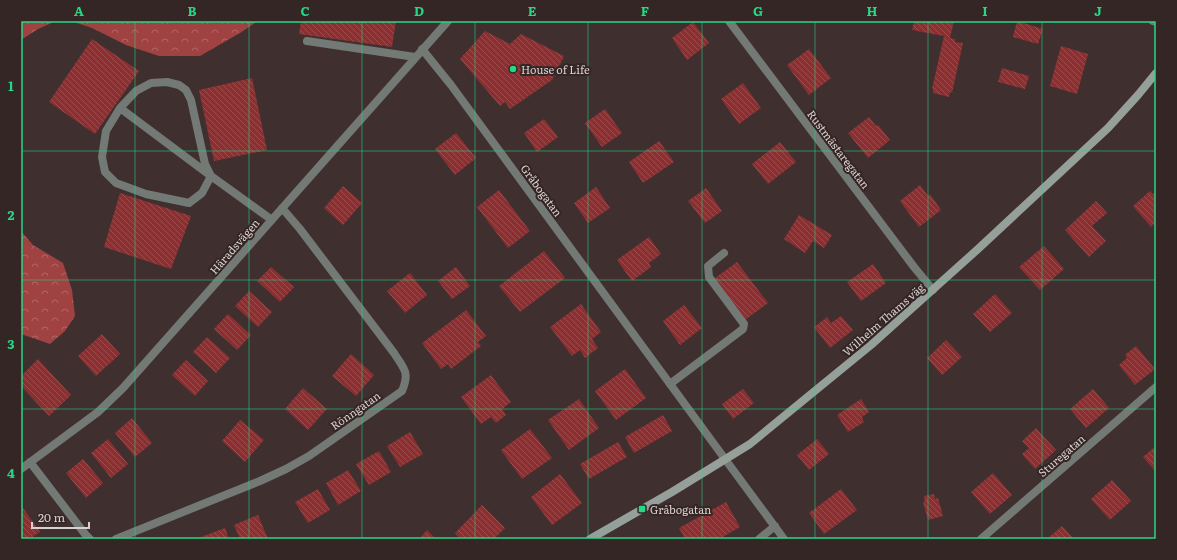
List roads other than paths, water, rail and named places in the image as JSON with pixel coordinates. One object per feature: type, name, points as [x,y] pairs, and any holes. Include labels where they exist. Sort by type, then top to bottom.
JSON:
[{"type":"street","name":"Häradsvägen","points":[[21,469],[98,412],[123,388],[448,21]]},
{"type":"street","name":"Rustmästaregatan","points":[[729,21],[914,267],[933,290]]},
{"type":"street","points":[[307,41],[416,57]]},
{"type":"street","name":"Gråbogatan","points":[[422,49],[451,85],[784,539]]},
{"type":"street","name":"Wilhelm Thams väg","points":[[590,539],[672,492],[750,444],[871,345],[933,290],[1108,128],[1156,73]]},
{"type":"street","points":[[167,82],[179,85],[186,90],[191,100],[204,164],[211,176],[202,193],[189,203],[146,194],[116,183],[105,172],[102,157],[106,131],[120,108],[136,91],[151,83],[167,82]]},
{"type":"street","points":[[120,108],[272,220]]},
{"type":"street","name":"Rönngatan","points":[[116,539],[286,469],[309,456],[402,391],[407,380],[405,370],[394,353],[300,228],[282,208]]},
{"type":"street","points":[[670,384],[742,329],[744,324],[709,277],[708,266],[724,253]]},
{"type":"street","name":"Sturegatan","points":[[981,539],[1156,388]]},
{"type":"street","points":[[30,462],[90,539]]},
{"type":"street","points":[[759,539],[775,526]]},
{"type":"place","name":"House of Life","points":[[513,69]]},
{"type":"place","name":"Gråbogatan","points":[[642,509]]}]
